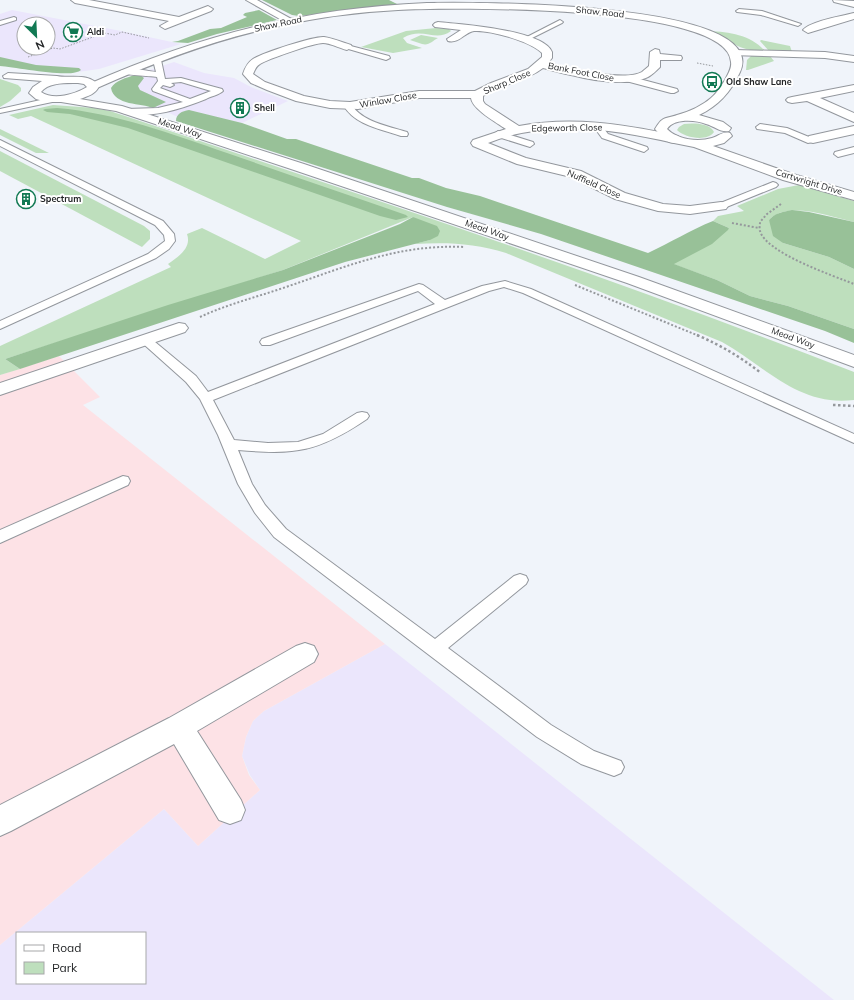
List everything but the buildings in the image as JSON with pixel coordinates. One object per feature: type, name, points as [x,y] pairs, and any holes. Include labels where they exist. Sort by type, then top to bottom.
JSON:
[{"type":"street","points":[[75,0],[179,20]]},
{"type":"street","points":[[107,6],[124,0]]},
{"type":"street","points":[[250,0],[290,21]]},
{"type":"street","points":[[837,0],[854,4]]},
{"type":"street","name":"Shaw Road","points":[[71,80],[171,54],[231,34],[290,21],[363,10],[456,3],[587,10],[647,18],[696,27],[724,42],[734,53]]},
{"type":"street","points":[[162,27],[208,9]]},
{"type":"street","points":[[798,24],[811,29],[854,16]]},
{"type":"street","name":"Sharp Close","points":[[438,25],[471,28],[526,39],[540,45],[547,52],[547,58],[542,65],[529,73],[489,88],[477,95],[477,101],[481,106],[516,130]]},
{"type":"street","points":[[452,39],[471,28]]},
{"type":"street","name":"Winlaw Close","points":[[347,47],[326,38],[301,45],[262,59],[251,66],[248,71],[249,76],[260,83],[297,97],[328,104],[348,106],[371,104],[423,94],[477,95]]},
{"type":"street","points":[[726,132],[719,108],[736,70],[737,61],[734,53],[825,55],[854,59]]},
{"type":"street","name":"Shaw Road","points":[[57,99],[83,95],[92,88],[123,72],[171,54]]},
{"type":"street","name":"Bank Foot Close","points":[[542,65],[612,79],[629,79],[650,71],[655,66],[655,55],[677,58]]},
{"type":"street","points":[[4,75],[71,80]]},
{"type":"street","points":[[4,75],[35,92],[44,84],[71,80]]},
{"type":"street","name":"Mead Way","points":[[71,80],[86,81],[92,88],[122,109]]},
{"type":"street","points":[[792,100],[854,88]]},
{"type":"street","name":"Mead Way","points":[[35,92],[40,97],[122,109],[633,280],[854,361]]},
{"type":"street","points":[[809,97],[854,118]]},
{"type":"street","points":[[674,139],[663,133],[661,129],[662,126],[673,120],[700,110],[719,108]]},
{"type":"street","points":[[673,120],[701,119],[715,123],[726,132]]},
{"type":"street","name":"Edgeworth Close","points":[[617,128],[673,120]]},
{"type":"street","name":"Edgeworth Close","points":[[516,130],[551,126],[617,128],[694,143]]},
{"type":"street","name":"Nuffield Close","points":[[516,130],[498,134],[471,146],[522,161],[576,174],[630,200],[663,208],[694,215],[721,206]]},
{"type":"street","points":[[813,139],[854,130]]},
{"type":"street","points":[[694,143],[715,142],[726,132]]},
{"type":"street","name":"Cartwright Drive","points":[[726,132],[742,152],[764,168]]},
{"type":"street","points":[[833,134],[854,144]]},
{"type":"street","name":"Cartwright Drive","points":[[694,143],[764,168],[854,196]]},
{"type":"street","points":[[0,389],[179,328]]},
{"type":"street","points":[[0,821],[179,727],[306,654]]},
{"type":"street","points":[[179,727],[230,810]]},
{"type":"lane","points":[[739,11],[762,13],[798,24]]},
{"type":"lane","points":[[0,23],[14,19]]},
{"type":"lane","points":[[526,39],[560,22]]},
{"type":"lane","name":"Winlaw Close","points":[[347,47],[386,58]]},
{"type":"lane","points":[[157,60],[161,78],[156,87],[158,90],[190,102]]},
{"type":"lane","points":[[123,72],[139,72],[161,78],[206,96]]},
{"type":"lane","points":[[122,109],[159,111],[190,102],[219,91],[181,80],[161,78]]},
{"type":"lane","points":[[629,79],[674,91]]},
{"type":"lane","points":[[11,108],[35,92]]},
{"type":"lane","points":[[0,111],[57,99]]},
{"type":"lane","points":[[348,106],[351,112],[359,118],[404,134]]},
{"type":"lane","points":[[598,127],[605,136],[644,149]]},
{"type":"lane","points":[[760,127],[787,131],[808,140],[813,139]]},
{"type":"lane","points":[[498,134],[530,144]]},
{"type":"lane","points":[[0,143],[158,223],[169,234],[170,240],[165,247],[152,256],[0,325]]},
{"type":"lane","points":[[838,154],[854,150]]},
{"type":"lane","name":"Nuffield Close","points":[[721,206],[773,185]]},
{"type":"lane","points":[[206,398],[443,304],[486,288],[505,284],[513,285],[854,440]]},
{"type":"lane","points":[[266,342],[419,287],[443,304]]},
{"type":"lane","points":[[145,340],[192,379],[206,398],[245,484],[260,509],[280,533],[436,648],[544,731],[588,758],[614,767]]},
{"type":"lane","points":[[228,444],[292,448],[311,445],[341,431],[362,416]]},
{"type":"lane","points":[[0,537],[123,481]]},
{"type":"lane","points":[[436,648],[520,580]]},
{"type":"path","points":[[25,58],[53,48],[60,49],[104,33],[115,35],[122,32],[152,38]]},
{"type":"path","points":[[677,58],[736,70]]},
{"type":"path","points":[[813,184],[763,218],[760,225],[761,233],[767,242],[783,254],[854,284]]},
{"type":"shaded area","points":[[12,10],[43,16],[16,16],[16,56],[56,56],[56,18],[181,44],[99,69],[78,72],[66,73],[0,65],[0,14]]},
{"type":"shaded area","points":[[174,62],[204,73],[234,78],[251,87],[288,101],[242,123],[209,116],[178,117],[153,106],[121,84],[132,76]]},
{"type":"shaded area","points":[[59,356],[100,397],[83,405],[385,644],[264,711],[253,721],[246,737],[242,756],[249,775],[260,790],[198,846],[164,809],[0,945],[0,375]]},
{"type":"shaded area","points":[[385,644],[834,1000],[0,1000],[0,945],[164,809],[198,846],[260,790],[250,775],[242,756],[246,737],[253,721],[264,711]]},
{"type":"green space","points":[[262,0],[389,0],[399,5],[299,16],[292,15]]},
{"type":"green space","points":[[259,10],[277,20],[217,34],[188,43],[172,42],[210,29],[221,28],[247,17],[243,15],[245,13]]},
{"type":"green space","points":[[436,28],[449,29],[451,31],[440,35],[417,34],[403,38],[407,43],[422,48],[393,53],[361,47],[406,31]]},
{"type":"green space","points":[[709,31],[740,35],[753,41],[765,51],[742,48]]},
{"type":"green space","points":[[421,35],[438,38],[427,44],[410,40]]},
{"type":"green space","points":[[760,41],[790,46],[792,52],[769,51]]},
{"type":"green space","points":[[751,56],[770,56],[774,61],[746,70],[747,60]]},
{"type":"green space","points":[[0,57],[36,65],[79,68],[81,70],[76,72],[56,73],[0,66]]},
{"type":"green space","points":[[135,75],[140,75],[144,78],[138,86],[140,90],[166,102],[153,108],[129,103],[117,98],[113,94],[111,88],[113,85]]},
{"type":"green space","points":[[0,79],[18,85],[21,88],[21,91],[10,101],[0,107]]},
{"type":"green space","points":[[53,105],[95,108],[110,111],[297,173],[669,302],[854,372],[854,400],[834,401],[816,397],[800,391],[784,383],[722,342],[506,253],[472,245],[438,243],[414,244],[430,240],[413,217],[283,270],[5,359],[20,369],[0,375],[0,346],[171,267],[168,264],[183,252],[188,244],[187,234],[202,228],[265,259],[301,241],[31,116],[18,119],[9,115]]},
{"type":"green space","points":[[57,108],[101,114],[144,125],[406,215],[408,217],[396,220],[380,216],[128,128],[70,114],[47,112],[43,110]]},
{"type":"green space","points":[[189,110],[242,123],[287,139],[296,139],[412,178],[419,178],[446,188],[480,196],[648,253],[696,228],[713,221],[729,228],[728,230],[712,244],[674,264],[717,280],[750,296],[788,306],[854,329],[854,343],[825,331],[541,234],[447,207],[176,121],[177,116],[180,113]]},
{"type":"green space","points":[[684,124],[705,125],[714,132],[706,137],[690,137],[677,130]]},
{"type":"green space","points":[[0,129],[49,153],[36,153],[0,135]]},
{"type":"green space","points":[[0,151],[144,226],[150,231],[150,239],[142,247],[0,171]]},
{"type":"green space","points":[[799,185],[854,201],[854,222],[822,214],[798,211],[787,211],[777,214],[769,220],[783,243],[829,257],[854,269],[854,329],[788,306],[750,296],[717,280],[673,264],[729,228],[713,221],[718,216],[744,211],[737,206],[778,189]]},
{"type":"green space","points":[[792,210],[809,212],[854,222],[854,269],[829,257],[783,243],[773,236],[769,220],[776,214]]},
{"type":"green space","points":[[413,217],[437,226],[440,231],[438,236],[430,240],[345,262],[20,369],[5,359],[168,305],[283,270],[400,224]]},
{"type":"place","name":"Aldi","points":[[73,32]]},
{"type":"place","name":"Old Shaw Lane","points":[[712,82]]},
{"type":"place","name":"Shell","points":[[240,108]]},
{"type":"place","name":"Spectrum","points":[[26,199]]}]
